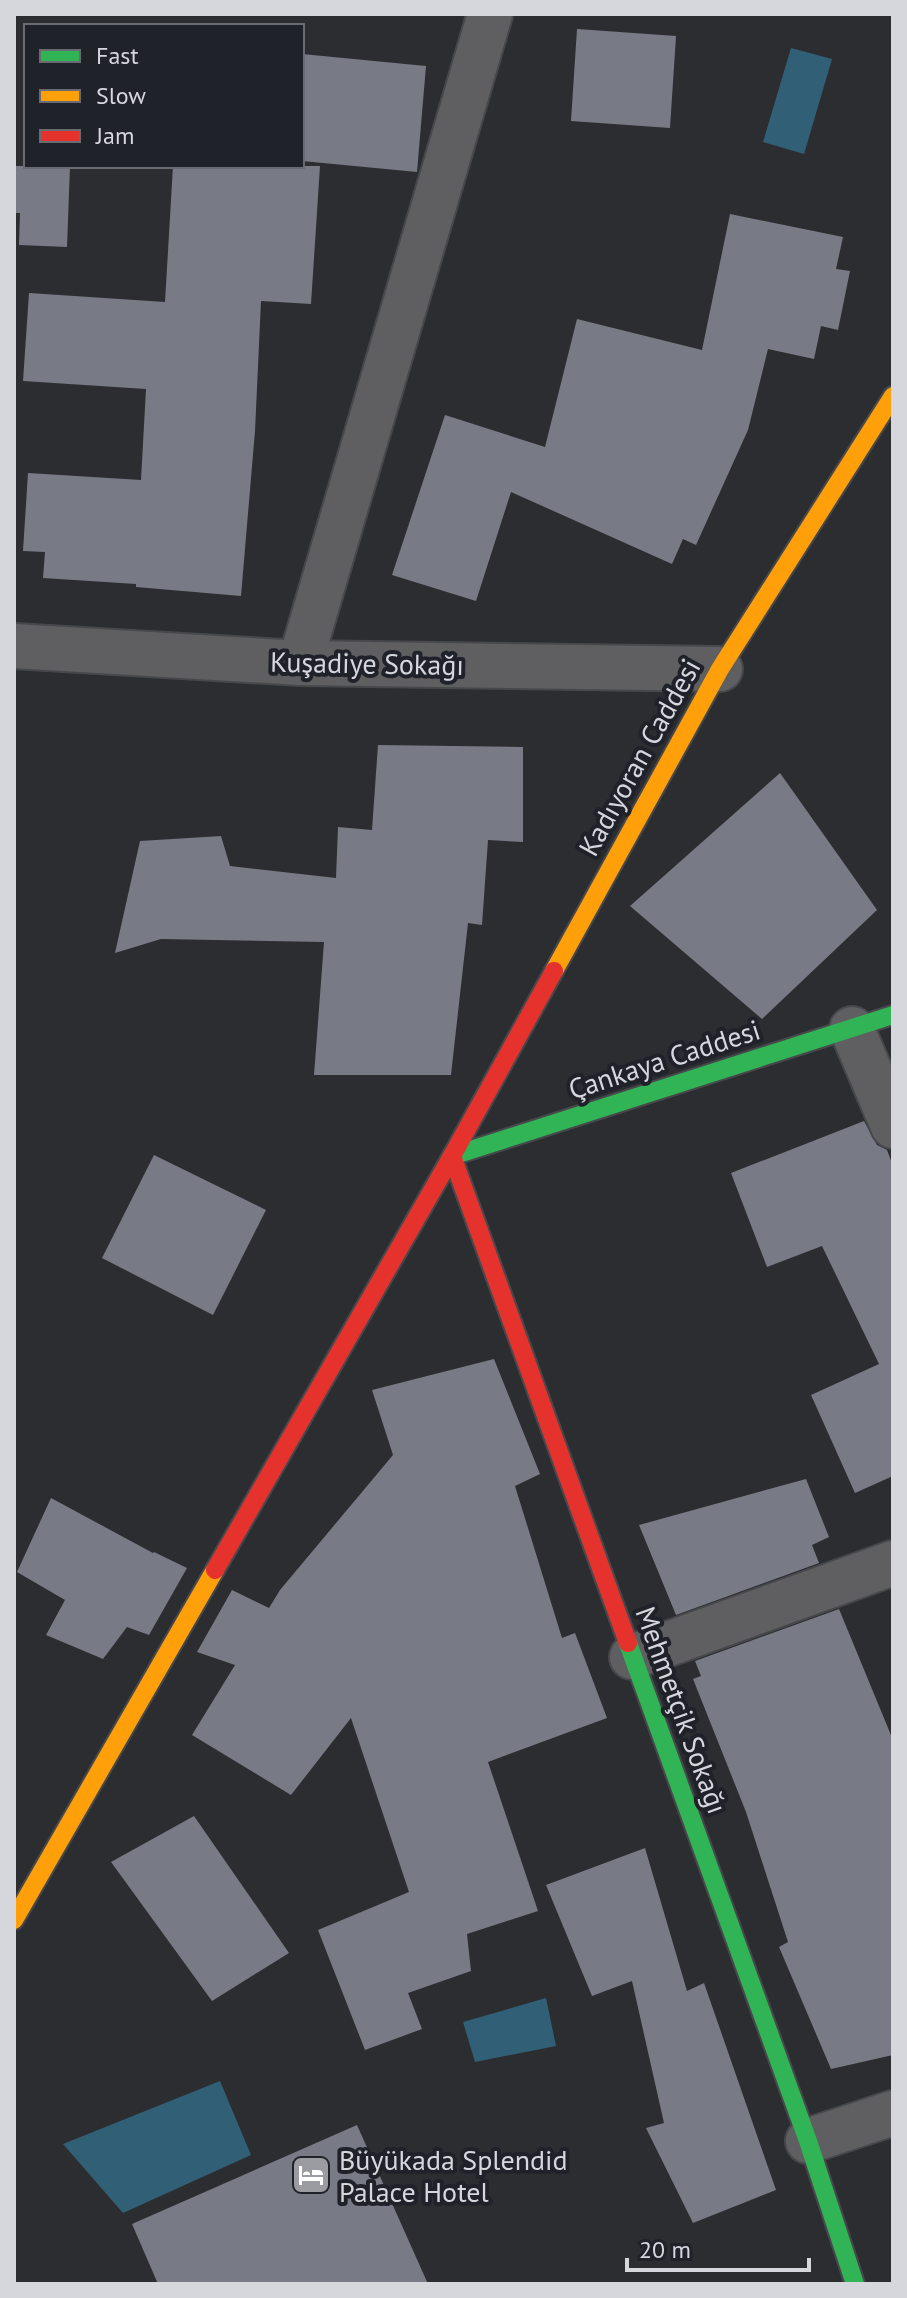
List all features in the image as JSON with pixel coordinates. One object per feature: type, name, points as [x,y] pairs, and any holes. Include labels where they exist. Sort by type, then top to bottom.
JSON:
[{"type":"street","points":[[300,663],[490,14]]},
{"type":"street","name":"Kadıyoran Caddesi","points":[[14,1920],[452,1156],[720,669],[893,396]]},
{"type":"street","name":"Kuşadiye Sokağı","points":[[14,646],[300,663],[720,669]]},
{"type":"street","name":"Çankaya Caddesi","points":[[452,1156],[893,1015]]},
{"type":"street","points":[[852,1029],[893,1126]]},
{"type":"street","name":"Mehmetçik Sokağı","points":[[452,1156],[808,2141],[855,2284]]},
{"type":"street","points":[[632,1657],[893,1563]]},
{"type":"street","points":[[808,2141],[893,2113]]},
{"type":"water","points":[[791,48],[832,59],[804,154],[763,142]]},
{"type":"water","points":[[546,1998],[556,2046],[475,2062],[463,2022]]},
{"type":"water","points":[[220,2081],[251,2155],[123,2213],[63,2144]]},
{"type":"building","points":[[577,29],[676,36],[670,128],[571,121]]},
{"type":"building","points":[[304,54],[426,66],[417,172],[304,161]]},
{"type":"building","points":[[14,166],[70,168],[67,247],[19,245],[20,213],[14,213]]},
{"type":"building","points":[[320,166],[311,304],[261,301],[255,431],[241,596],[136,587],[136,584],[43,578],[45,552],[23,551],[28,473],[141,480],[146,389],[23,381],[29,293],[165,302],[173,168]]},
{"type":"building","points":[[730,214],[843,237],[836,269],[850,271],[838,330],[821,326],[814,359],[768,349],[748,430],[696,545],[683,539],[672,564],[511,492],[476,601],[392,575],[445,415],[545,447],[577,319],[702,350]]},
{"type":"building","points":[[378,745],[523,747],[523,842],[488,840],[482,925],[468,923],[451,1075],[314,1075],[324,942],[161,939],[115,953],[140,841],[221,836],[230,866],[336,878],[338,827],[372,830]]},
{"type":"building","points":[[780,773],[877,910],[762,1019],[630,906]]},
{"type":"building","points":[[864,1121],[877,1145],[887,1150],[893,1166],[893,1476],[855,1493],[811,1395],[879,1364],[822,1246],[767,1267],[731,1173]]},
{"type":"building","points":[[154,1155],[266,1210],[213,1315],[102,1258]]},
{"type":"building","points":[[494,1359],[540,1474],[515,1486],[562,1638],[575,1633],[607,1718],[488,1762],[538,1911],[467,1934],[471,1971],[408,1993],[422,2029],[365,2050],[318,1930],[409,1892],[351,1718],[291,1795],[192,1735],[235,1665],[197,1652],[232,1590],[269,1608],[280,1590],[393,1455],[372,1390]]},
{"type":"building","points":[[806,1479],[829,1537],[812,1545],[819,1563],[676,1615],[639,1525]]},
{"type":"building","points":[[51,1498],[187,1568],[149,1635],[127,1627],[103,1659],[46,1635],[65,1600],[17,1572]]},
{"type":"building","points":[[839,1609],[893,1740],[893,2055],[831,2069],[779,1947],[788,1942],[746,1812],[693,1679],[701,1676],[695,1661]]},
{"type":"building","points":[[194,1816],[289,1953],[212,2001],[111,1862]]},
{"type":"building","points":[[645,1848],[687,1991],[704,1983],[776,2190],[693,2223],[646,2128],[664,2123],[632,1981],[592,1996],[546,1885]]},
{"type":"building","name":"Büyükada Splendid Palace Hotel","points":[[357,2125],[428,2284],[158,2284],[132,2224]]},
{"type":"traffic: fast","points":[[452,1156],[893,1015]]},
{"type":"traffic: fast","points":[[628,1643],[808,2141],[855,2284]]},
{"type":"traffic: slow","points":[[554,971],[720,669],[893,396]]},
{"type":"traffic: slow","points":[[14,1920],[215,1570]]},
{"type":"traffic: jam","points":[[215,1570],[554,971]]},
{"type":"traffic: jam","points":[[452,1156],[628,1643]]},
{"type":"place","name":"Büyükada Splendid Palace Hotel","points":[[311,2175]]}]
